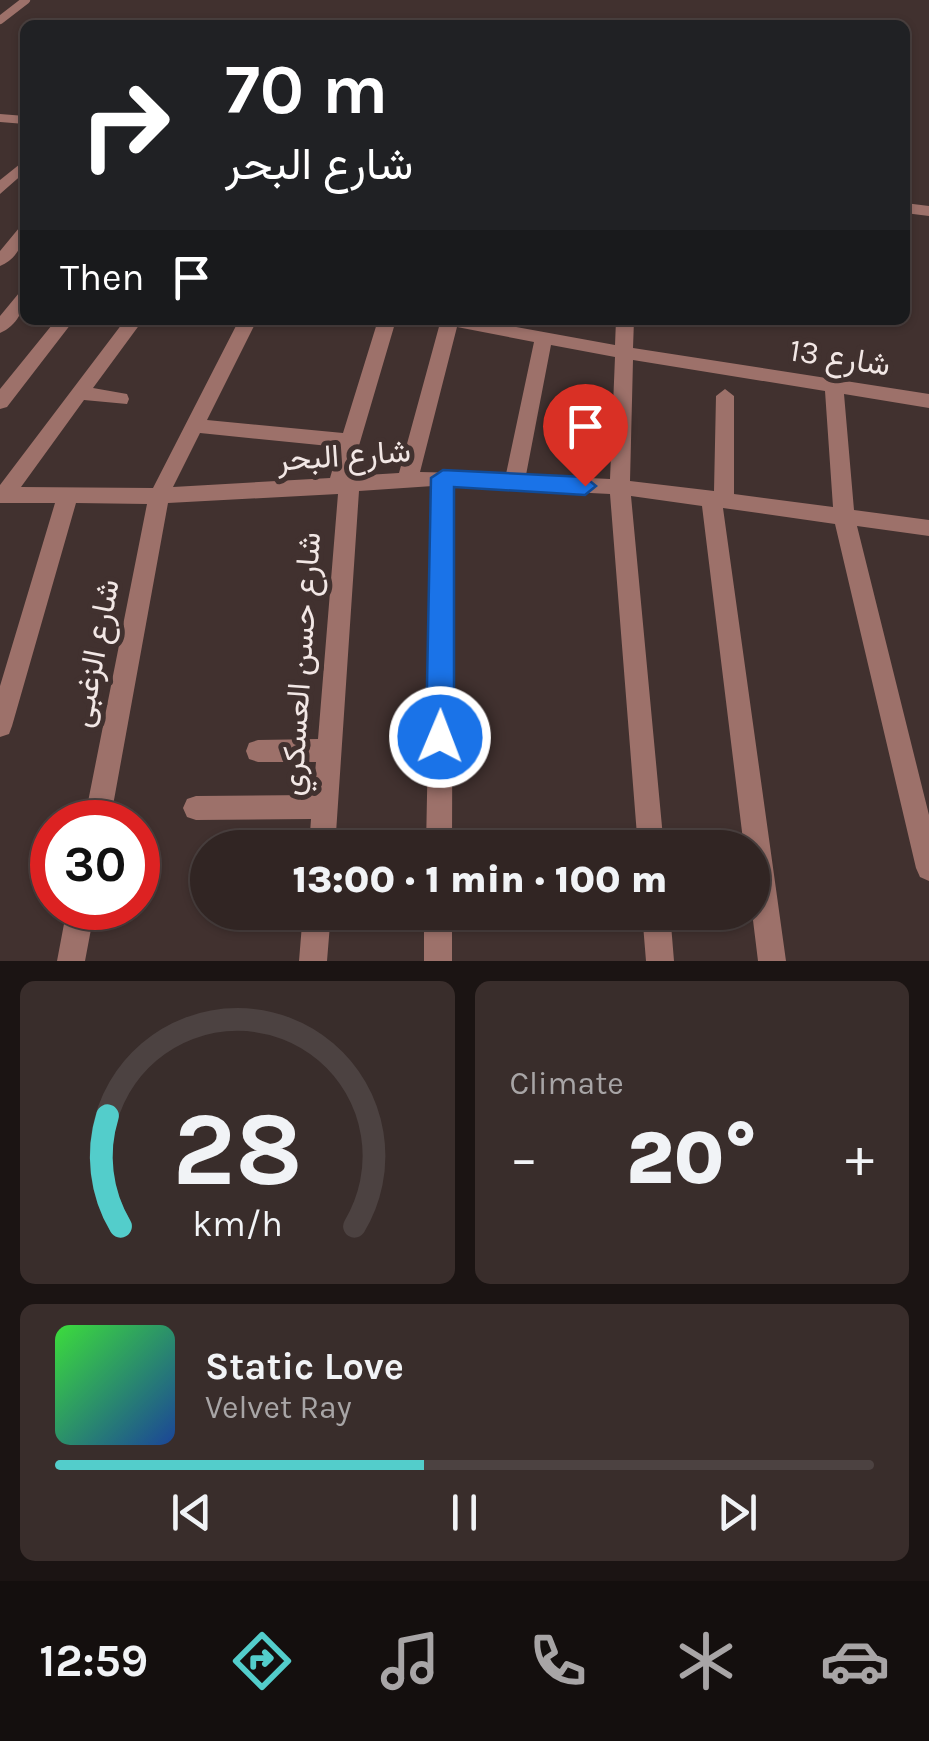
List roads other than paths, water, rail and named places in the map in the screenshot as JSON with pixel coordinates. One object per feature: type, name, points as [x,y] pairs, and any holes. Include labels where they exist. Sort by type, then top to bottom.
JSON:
[{"type":"street","points":[[0,189],[20,169]]},
{"type":"street","points":[[0,327],[20,303]]},
{"type":"street","points":[[0,402],[60,325]]},
{"type":"street","points":[[2,495],[130,325]]},
{"type":"street","name":"شارع الزغبى","points":[[101,800],[159,496],[246,325]]},
{"type":"street","name":"شارع حسن العسكري","points":[[323,830],[343,487],[351,442],[386,325]]},
{"type":"street","points":[[407,482],[448,325]]},
{"type":"street","name":"شارع 13","points":[[474,325],[929,403]]},
{"type":"street","points":[[625,325],[620,487],[649,830]]},
{"type":"street","points":[[514,483],[544,339]]},
{"type":"street","points":[[834,387],[844,516],[929,868]]},
{"type":"street","points":[[80,393],[120,398]]},
{"type":"street","points":[[725,396],[718,498],[772,961]]},
{"type":"street","points":[[195,426],[351,442]]},
{"type":"street","points":[[439,830],[443,478]]},
{"type":"street","name":"شارع البحر","points":[[2,495],[159,496],[443,478],[620,487],[929,528]]},
{"type":"street","points":[[0,726],[68,495]]},
{"type":"street","points":[[258,751],[329,750]]},
{"type":"street","points":[[196,808],[324,807]]},
{"type":"street","points":[[71,961],[77,930]]},
{"type":"street","points":[[313,961],[316,930]]},
{"type":"street","points":[[438,930],[438,961]]},
{"type":"street","points":[[657,930],[660,961]]},
{"type":"lane","points":[[0,20],[26,0]]}]
